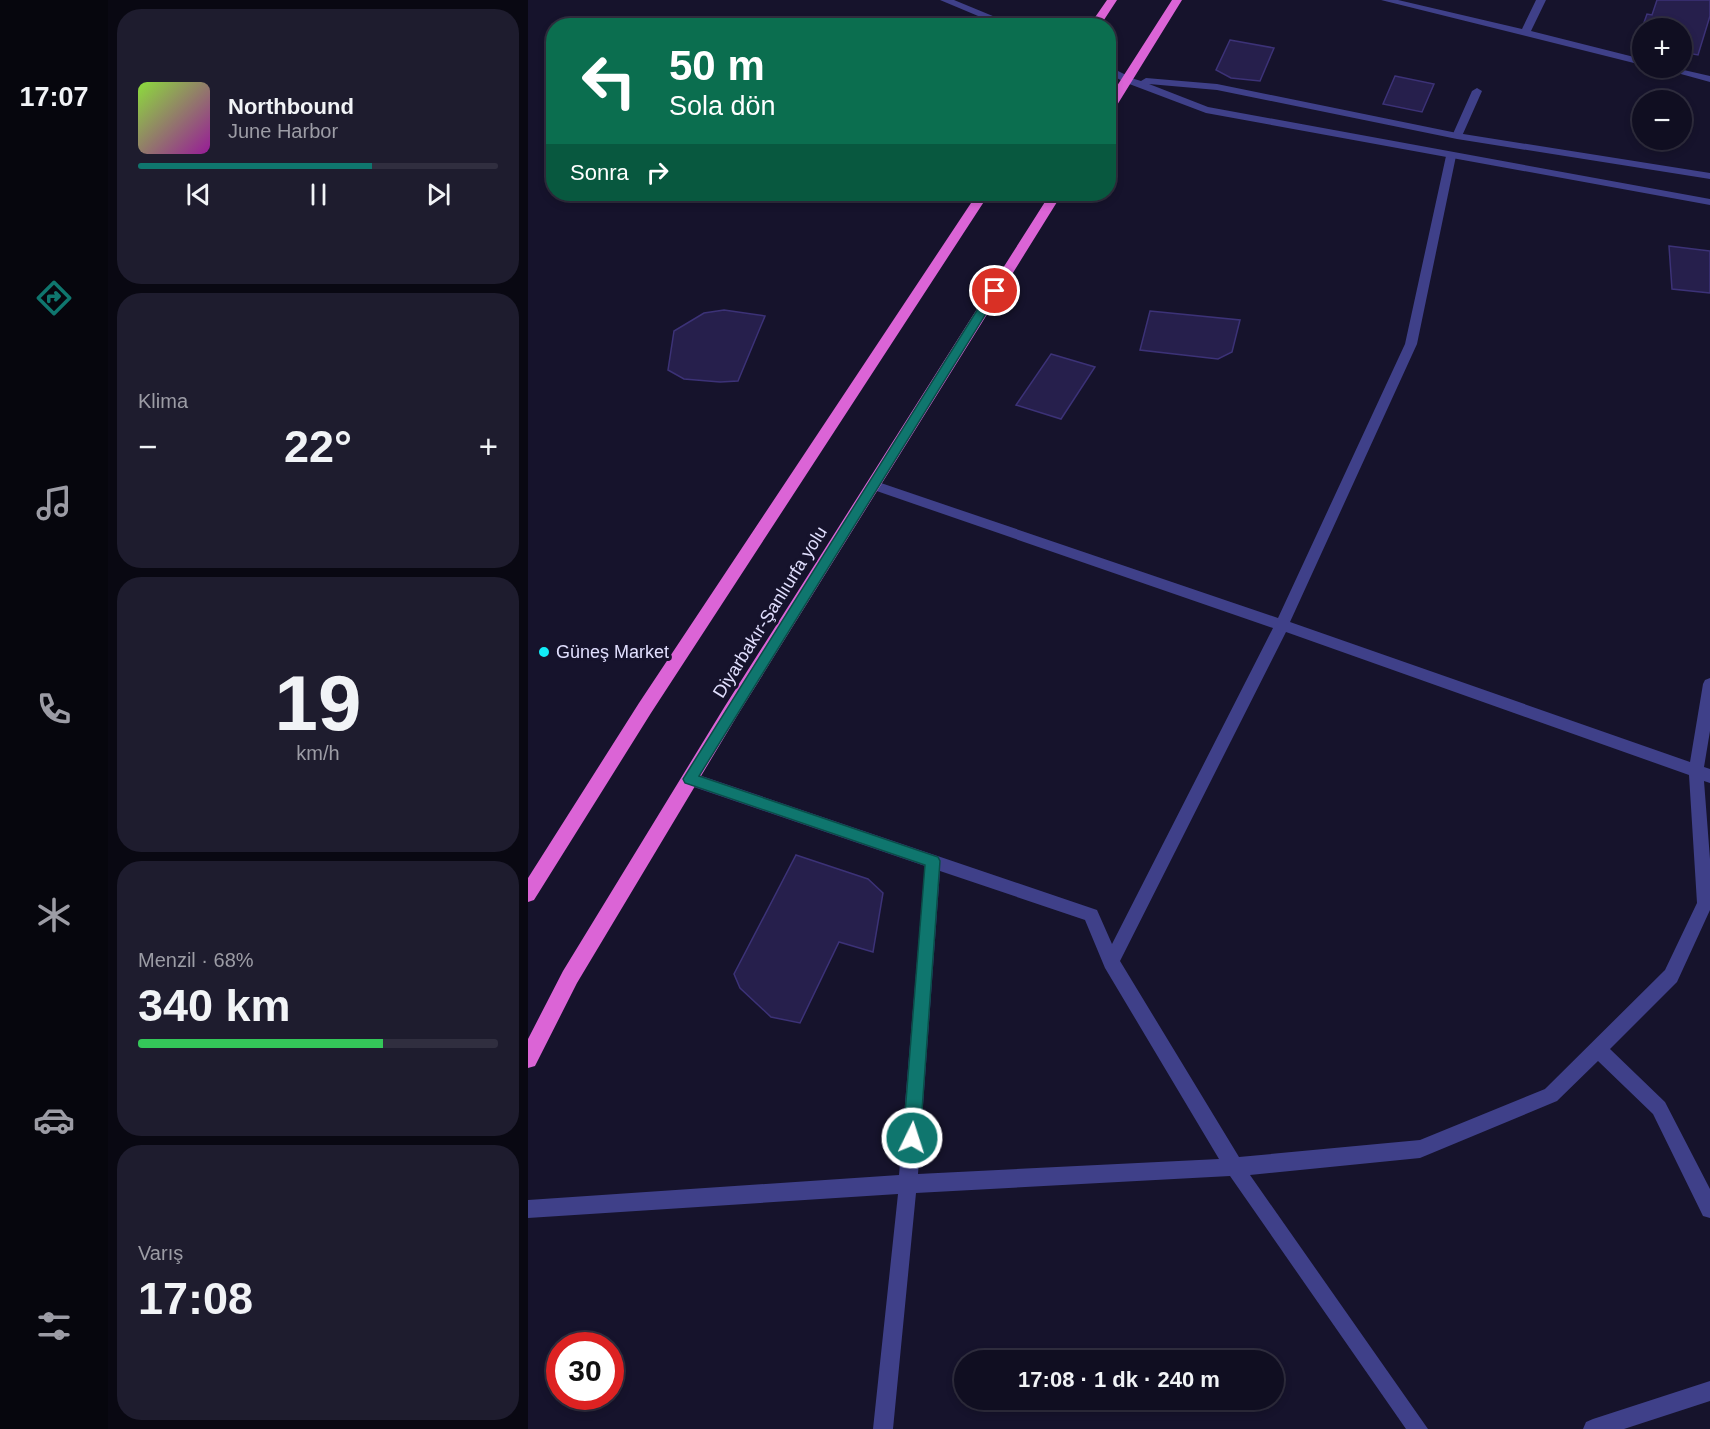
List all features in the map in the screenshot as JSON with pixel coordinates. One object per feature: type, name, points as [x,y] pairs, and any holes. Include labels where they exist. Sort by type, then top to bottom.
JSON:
[{"type":"highway","points":[[1100,18],[1112,0]]},
{"type":"highway","points":[[1116,98],[1177,0]]},
{"type":"highway","points":[[528,894],[645,708],[978,201]]},
{"type":"highway","name":"Diyarbakır-Şanlıurfa yolu","points":[[528,1059],[570,977],[690,779],[1052,201]]},
{"type":"street","points":[[945,0],[991,18]]},
{"type":"street","points":[[1386,0],[1632,60]]},
{"type":"street","points":[[1525,33],[1541,0]]},
{"type":"street","points":[[1116,73],[1206,110],[1710,202]]},
{"type":"street","points":[[1692,75],[1710,79]]},
{"type":"street","points":[[1128,80],[1217,87],[1456,136],[1710,176]]},
{"type":"street","points":[[1456,136],[1477,91]]},
{"type":"street","points":[[1111,962],[1282,625],[1411,344],[1451,156]]},
{"type":"street","points":[[873,485],[1282,625],[1703,773]]},
{"type":"street","points":[[528,1209],[908,1184],[1234,1167],[1420,1149],[1551,1095],[1671,976],[1705,903],[1703,773],[1710,684]]},
{"type":"street","points":[[690,779],[1090,915],[1111,962],[1234,1167],[1418,1429]]},
{"type":"street","points":[[883,1429],[908,1184],[933,861]]},
{"type":"street","points":[[1598,1049],[1659,1108],[1710,1209]]},
{"type":"street","points":[[1593,1429],[1710,1392]]},
{"type":"building","points":[[1657,0],[1710,0],[1710,16],[1698,55],[1692,54],[1692,18],[1646,18],[1647,14],[1652,15]]},
{"type":"building","points":[[1230,40],[1274,48],[1260,81],[1231,78],[1216,70]]},
{"type":"building","points":[[1395,76],[1434,84],[1422,112],[1383,104]]},
{"type":"building","points":[[1669,246],[1710,251],[1710,293],[1672,289]]},
{"type":"building","points":[[724,310],[765,316],[738,381],[684,379],[668,370],[674,331],[704,313]]},
{"type":"building","points":[[1150,311],[1240,320],[1232,352],[1218,359],[1140,350]]},
{"type":"building","points":[[1051,354],[1095,367],[1061,419],[1016,405]]},
{"type":"building","points":[[796,855],[868,879],[883,893],[873,952],[839,942],[800,1023],[771,1017],[740,988],[734,974]]},
{"type":"place","name":"Güneş Market","points":[[544,652]]},
{"type":"route","points":[[912,1138],[933,861],[690,779],[730,711],[995,291]]}]
